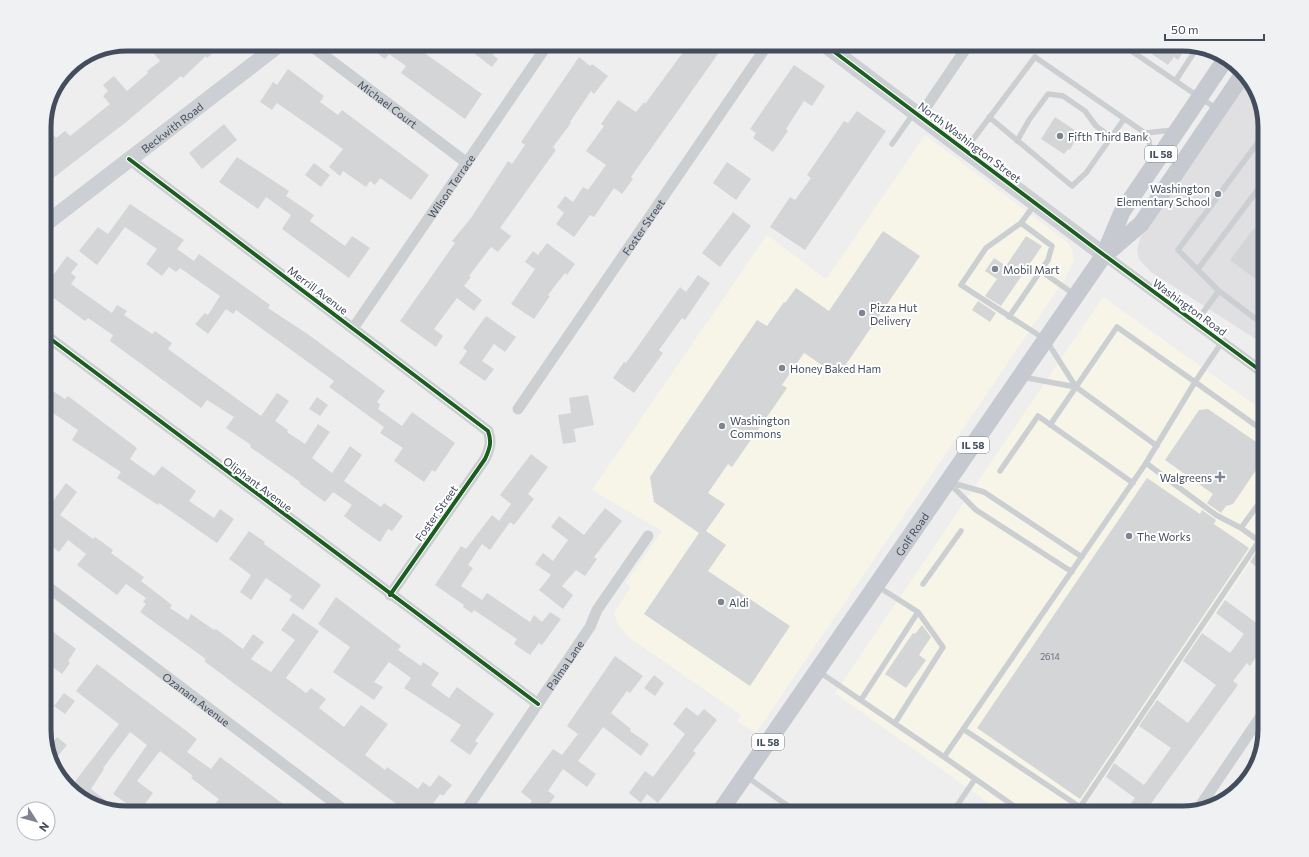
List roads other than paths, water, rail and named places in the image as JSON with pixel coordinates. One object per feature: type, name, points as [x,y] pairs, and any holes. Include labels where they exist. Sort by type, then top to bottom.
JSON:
[{"type":"main road","name":"IL 58","points":[[1104,255],[1122,212],[1223,63]]},
{"type":"main road","name":"IL 58","points":[[1104,255],[1141,224],[1240,78]]},
{"type":"main road","name":"Golf Road","points":[[725,806],[1104,255]]},
{"type":"street","name":"Beckwith Road","points":[[51,220],[271,51]]},
{"type":"street","name":"Michael Court","points":[[318,51],[467,163]]},
{"type":"street","name":"Wilson Terrace","points":[[354,327],[543,51]]},
{"type":"street","name":"Foster Street","points":[[518,409],[763,51]]},
{"type":"street","name":"North Washington Street","points":[[833,51],[1104,255]]},
{"type":"street","points":[[917,114],[963,51]]},
{"type":"street","name":"Merrill Avenue","points":[[130,159],[481,424],[488,431],[491,438]]},
{"type":"street","name":"Washington Road","points":[[1104,255],[1258,369]]},
{"type":"street","name":"Oliphant Avenue","points":[[51,339],[390,595],[538,704]]},
{"type":"street","name":"Foster Street","points":[[390,595],[484,459],[490,447],[491,438]]},
{"type":"street","name":"Palma Lane","points":[[469,806],[590,627],[597,610],[648,536]]},
{"type":"street","name":"Ozanam Avenue","points":[[51,589],[339,806]]},
{"type":"street","points":[[1202,804],[1258,720]]},
{"type":"lane","points":[[1132,51],[1219,110]]},
{"type":"lane","points":[[1176,80],[1195,52]]},
{"type":"lane","points":[[964,150],[1035,57],[1145,133],[1149,141],[1153,166]]},
{"type":"lane","points":[[1017,141],[1028,120],[1048,94],[1063,96],[1085,111],[1096,126],[1111,137]]},
{"type":"lane","points":[[892,144],[917,114]]},
{"type":"lane","points":[[989,117],[1072,186],[1086,173],[1124,119]]},
{"type":"lane","points":[[1145,133],[1178,129]]},
{"type":"lane","points":[[1258,142],[1178,250],[1219,291],[1258,321]]},
{"type":"lane","points":[[1198,269],[1257,190]]},
{"type":"lane","points":[[1035,203],[1021,223],[986,248],[961,284],[1046,340],[1076,387],[1156,446]]},
{"type":"lane","points":[[1010,317],[1048,260],[1052,246],[1021,223]]},
{"type":"lane","points":[[1041,271],[1076,296]]},
{"type":"lane","points":[[1195,323],[1219,291]]},
{"type":"lane","points":[[1050,425],[1117,327],[1258,427]]},
{"type":"lane","points":[[944,757],[1133,483],[1195,382],[1222,342]]},
{"type":"lane","points":[[1020,377],[1076,387]]},
{"type":"lane","points":[[1000,471],[1038,416],[1133,483]]},
{"type":"lane","points":[[1146,463],[1216,516],[1241,528],[1258,540]]},
{"type":"lane","points":[[948,482],[984,492],[1082,557]]},
{"type":"lane","points":[[948,482],[976,510],[1072,572]]},
{"type":"lane","points":[[1241,528],[1258,505]]},
{"type":"lane","points":[[923,584],[962,530]]},
{"type":"lane","points":[[1086,806],[1258,543]]},
{"type":"lane","points":[[876,585],[918,612],[943,648],[895,723]]},
{"type":"lane","points":[[861,700],[918,612]]},
{"type":"lane","points":[[817,671],[895,723],[1014,806]]},
{"type":"lane","points":[[963,729],[1076,806]]},
{"type":"lane","points":[[745,775],[788,806]]},
{"type":"lane","points":[[957,806],[975,779]]},
{"type":"place","name":"Fifth Third Bank","points":[[1060,136]]},
{"type":"place","name":"Washington Elementary School","points":[[1218,194]]},
{"type":"place","name":"Mobil Mart","points":[[995,269]]},
{"type":"place","name":"Pizza Hut Delivery","points":[[862,313]]},
{"type":"place","name":"Honey Baked Ham","points":[[782,368]]},
{"type":"place","name":"Washington Commons","points":[[722,426]]},
{"type":"place","name":"Walgreens","points":[[1220,477]]},
{"type":"place","name":"The Works","points":[[1129,536]]},
{"type":"place","name":"Aldi","points":[[721,602]]}]
